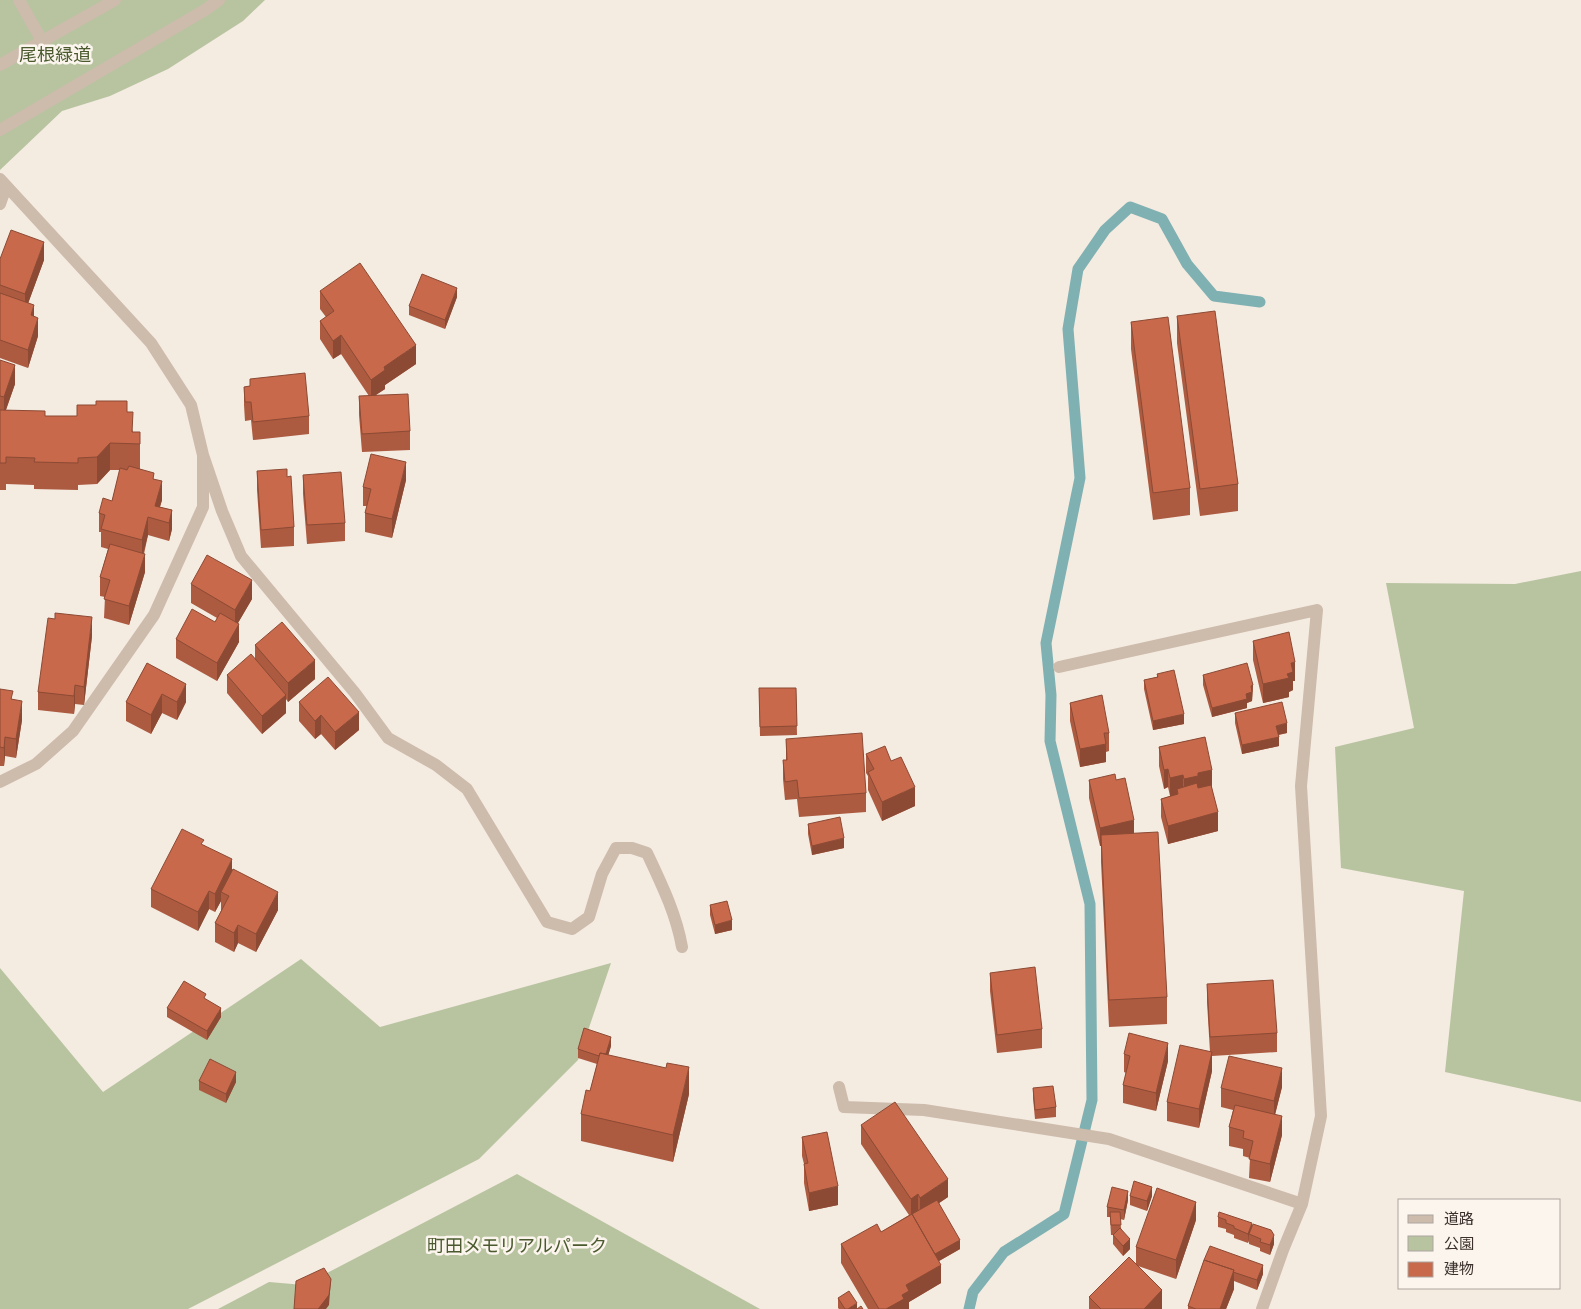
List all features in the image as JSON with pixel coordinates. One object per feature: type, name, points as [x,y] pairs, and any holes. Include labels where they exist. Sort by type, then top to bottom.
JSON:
[{"type":"street","points":[[19,0],[42,41]]},
{"type":"street","points":[[0,65],[115,0]]},
{"type":"street","points":[[0,130],[218,0]]},
{"type":"street","points":[[0,204],[3,183]]},
{"type":"street","points":[[3,183],[151,343],[191,405],[203,455],[222,511],[241,556],[355,693],[388,738],[436,765],[467,789],[547,922],[572,929],[589,917],[602,874],[616,848],[632,848],[647,853],[676,920],[682,946]]},
{"type":"street","points":[[0,782],[36,764],[73,731],[154,615],[203,507],[203,455]]},
{"type":"street","points":[[1059,666],[1317,610],[1301,786],[1321,1116],[1302,1204],[1262,1309]]},
{"type":"street","points":[[839,1087],[844,1107],[924,1110],[1109,1139],[1302,1204]]},
{"type":"green space","name":"尾根緑道","points":[[0,0],[265,0],[243,21],[168,69],[110,96],[62,111],[0,170]]},
{"type":"green space","points":[[1581,571],[1581,1102],[1445,1072],[1464,891],[1341,868],[1335,747],[1414,728],[1386,583],[1515,584]]},
{"type":"green space","points":[[301,959],[380,1027],[611,963],[578,1060],[479,1159],[188,1309],[0,1309],[0,968],[103,1092]]},
{"type":"green space","name":"町田メモリアルパーク","points":[[517,1174],[760,1309],[218,1309],[269,1282],[304,1285]]},
{"type":"building","points":[[11,230],[44,242],[25,294],[0,285],[0,259]]},
{"type":"building","points":[[360,263],[416,345],[384,367],[385,370],[371,380],[341,335],[333,341],[320,321],[334,311],[320,291]]},
{"type":"building","points":[[422,274],[457,288],[445,320],[409,306]]},
{"type":"building","points":[[0,293],[34,305],[31,315],[38,318],[28,350],[0,340]]},
{"type":"building","points":[[1215,311],[1238,484],[1200,489],[1177,316]]},
{"type":"building","points":[[1168,317],[1190,488],[1153,493],[1131,322]]},
{"type":"building","points":[[0,360],[15,365],[4,397],[0,396]]},
{"type":"building","points":[[305,373],[309,416],[253,422],[251,402],[245,402],[244,387],[250,386],[250,379]]},
{"type":"building","points":[[408,394],[410,431],[362,434],[359,396]]},
{"type":"building","points":[[96,401],[127,401],[127,412],[133,412],[132,432],[140,432],[140,444],[110,443],[97,457],[78,458],[78,463],[34,462],[35,458],[6,457],[6,463],[0,463],[0,410],[45,411],[45,416],[77,416],[77,405],[96,405]]},
{"type":"building","points":[[371,454],[406,462],[392,519],[365,513],[371,489],[363,487]]},
{"type":"building","points":[[129,466],[154,473],[153,479],[162,481],[155,506],[172,510],[169,523],[148,517],[142,540],[101,529],[105,515],[99,513],[103,498],[112,501],[120,468],[127,470]]},
{"type":"building","points":[[287,469],[287,477],[291,476],[294,527],[261,530],[257,471]]},
{"type":"building","points":[[341,472],[345,523],[307,525],[303,475]]},
{"type":"building","points":[[110,544],[145,554],[129,606],[104,599],[110,580],[100,577]]},
{"type":"building","points":[[207,555],[252,580],[235,610],[191,584]]},
{"type":"building","points":[[192,609],[215,622],[220,613],[239,624],[217,663],[176,639]]},
{"type":"building","points":[[55,613],[92,617],[84,687],[75,685],[74,696],[38,692],[48,618],[55,619]]},
{"type":"building","points":[[282,622],[315,660],[288,683],[255,645]]},
{"type":"building","points":[[1289,632],[1295,662],[1291,663],[1293,672],[1287,674],[1289,678],[1263,684],[1253,641]]},
{"type":"building","points":[[251,654],[286,695],[262,716],[227,675]]},
{"type":"building","points":[[147,663],[186,684],[177,702],[162,694],[151,715],[126,702]]},
{"type":"building","points":[[1247,663],[1253,685],[1251,686],[1252,692],[1246,694],[1247,699],[1212,708],[1203,675]]},
{"type":"building","points":[[1174,670],[1184,714],[1153,721],[1144,680],[1158,677],[1157,674]]},
{"type":"building","points":[[328,677],[359,712],[335,732],[321,715],[315,721],[299,702]]},
{"type":"building","points":[[759,688],[796,688],[797,726],[760,727]]},
{"type":"building","points":[[0,689],[13,691],[11,699],[22,701],[16,739],[5,737],[4,748],[0,747]]},
{"type":"building","points":[[1102,695],[1109,733],[1104,733],[1106,744],[1080,749],[1070,703]]},
{"type":"building","points":[[1282,702],[1287,723],[1276,726],[1279,737],[1242,745],[1235,713]]},
{"type":"building","points":[[862,733],[866,793],[799,798],[797,780],[785,782],[783,760],[787,760],[786,739]]},
{"type":"building","points":[[1205,737],[1212,770],[1184,779],[1183,775],[1170,778],[1168,769],[1164,770],[1159,747]]},
{"type":"building","points":[[885,746],[891,761],[901,757],[915,787],[882,802],[868,772],[874,769],[866,754]]},
{"type":"building","points":[[1115,774],[1116,780],[1125,778],[1134,820],[1100,828],[1089,780]]},
{"type":"building","points":[[1197,783],[1198,788],[1211,785],[1218,812],[1168,826],[1161,799],[1178,794],[1177,789]]},
{"type":"building","points":[[840,817],[844,838],[812,846],[808,824]]},
{"type":"building","points":[[182,829],[204,840],[201,844],[232,859],[215,894],[209,891],[198,912],[151,889]]},
{"type":"building","points":[[1158,832],[1167,997],[1109,1000],[1101,835]]},
{"type":"building","points":[[233,869],[278,892],[256,934],[238,925],[234,933],[215,923],[229,896],[221,892]]},
{"type":"building","points":[[727,901],[732,920],[715,925],[710,905]]},
{"type":"building","points":[[1035,967],[1042,1029],[997,1035],[990,973]]},
{"type":"building","points":[[1273,980],[1277,1033],[1210,1037],[1207,984]]},
{"type":"building","points":[[184,981],[206,994],[204,998],[221,1008],[207,1031],[167,1008]]},
{"type":"building","points":[[584,1028],[611,1037],[606,1054],[600,1053],[599,1056],[578,1049]]},
{"type":"building","points":[[1129,1033],[1168,1043],[1156,1093],[1123,1085],[1130,1056],[1124,1054]]},
{"type":"building","points":[[1180,1045],[1212,1052],[1199,1109],[1167,1102]]},
{"type":"building","points":[[600,1053],[666,1068],[667,1063],[689,1067],[673,1135],[581,1114],[586,1090],[590,1091]]},
{"type":"building","points":[[1229,1056],[1282,1068],[1274,1101],[1221,1088]]},
{"type":"building","points":[[210,1059],[236,1072],[226,1094],[199,1081]]},
{"type":"building","points":[[1053,1086],[1056,1107],[1035,1110],[1033,1088]]},
{"type":"building","points":[[895,1102],[948,1179],[920,1198],[918,1194],[911,1199],[861,1125]]},
{"type":"building","points":[[1235,1105],[1282,1116],[1270,1164],[1249,1159],[1253,1141],[1243,1138],[1244,1131],[1229,1127]]},
{"type":"building","points":[[827,1132],[838,1186],[809,1193],[804,1164],[808,1163],[802,1137]]},
{"type":"building","points":[[1134,1181],[1152,1187],[1147,1201],[1130,1196]]},
{"type":"building","points":[[1112,1187],[1128,1191],[1124,1210],[1107,1207]]},
{"type":"building","points":[[1157,1188],[1196,1202],[1176,1260],[1136,1247]]},
{"type":"building","points":[[937,1200],[960,1240],[935,1254],[912,1214]]},
{"type":"building","points":[[1110,1212],[1120,1212],[1121,1225],[1111,1225]]},
{"type":"building","points":[[1219,1212],[1252,1223],[1248,1234],[1234,1228],[1234,1226],[1226,1223],[1226,1220],[1218,1217]]},
{"type":"building","points":[[912,1214],[941,1265],[906,1285],[909,1291],[902,1295],[904,1299],[886,1309],[879,1309],[841,1244],[877,1224],[881,1232]]},
{"type":"building","points":[[1253,1224],[1271,1230],[1274,1235],[1270,1245],[1260,1242],[1261,1239],[1249,1234]]},
{"type":"building","points":[[1120,1228],[1130,1239],[1123,1246],[1113,1235]]},
{"type":"building","points":[[1210,1246],[1263,1265],[1257,1280],[1204,1260]]},
{"type":"building","points":[[1129,1257],[1162,1290],[1144,1309],[1101,1309],[1089,1297]]},
{"type":"building","points":[[1204,1260],[1234,1270],[1220,1309],[1196,1309],[1188,1306]]},
{"type":"building","points":[[324,1268],[331,1279],[329,1295],[318,1309],[294,1309],[296,1281]]},
{"type":"building","points":[[849,1291],[857,1303],[845,1309],[838,1298]]},
{"type":"waterway","points":[[969,1309],[973,1292],[1004,1252],[1064,1214],[1092,1100],[1090,904],[1050,741],[1051,695],[1046,643],[1080,478],[1068,329],[1078,269],[1105,230],[1130,207],[1162,219],[1187,264],[1214,296],[1260,302]]}]
